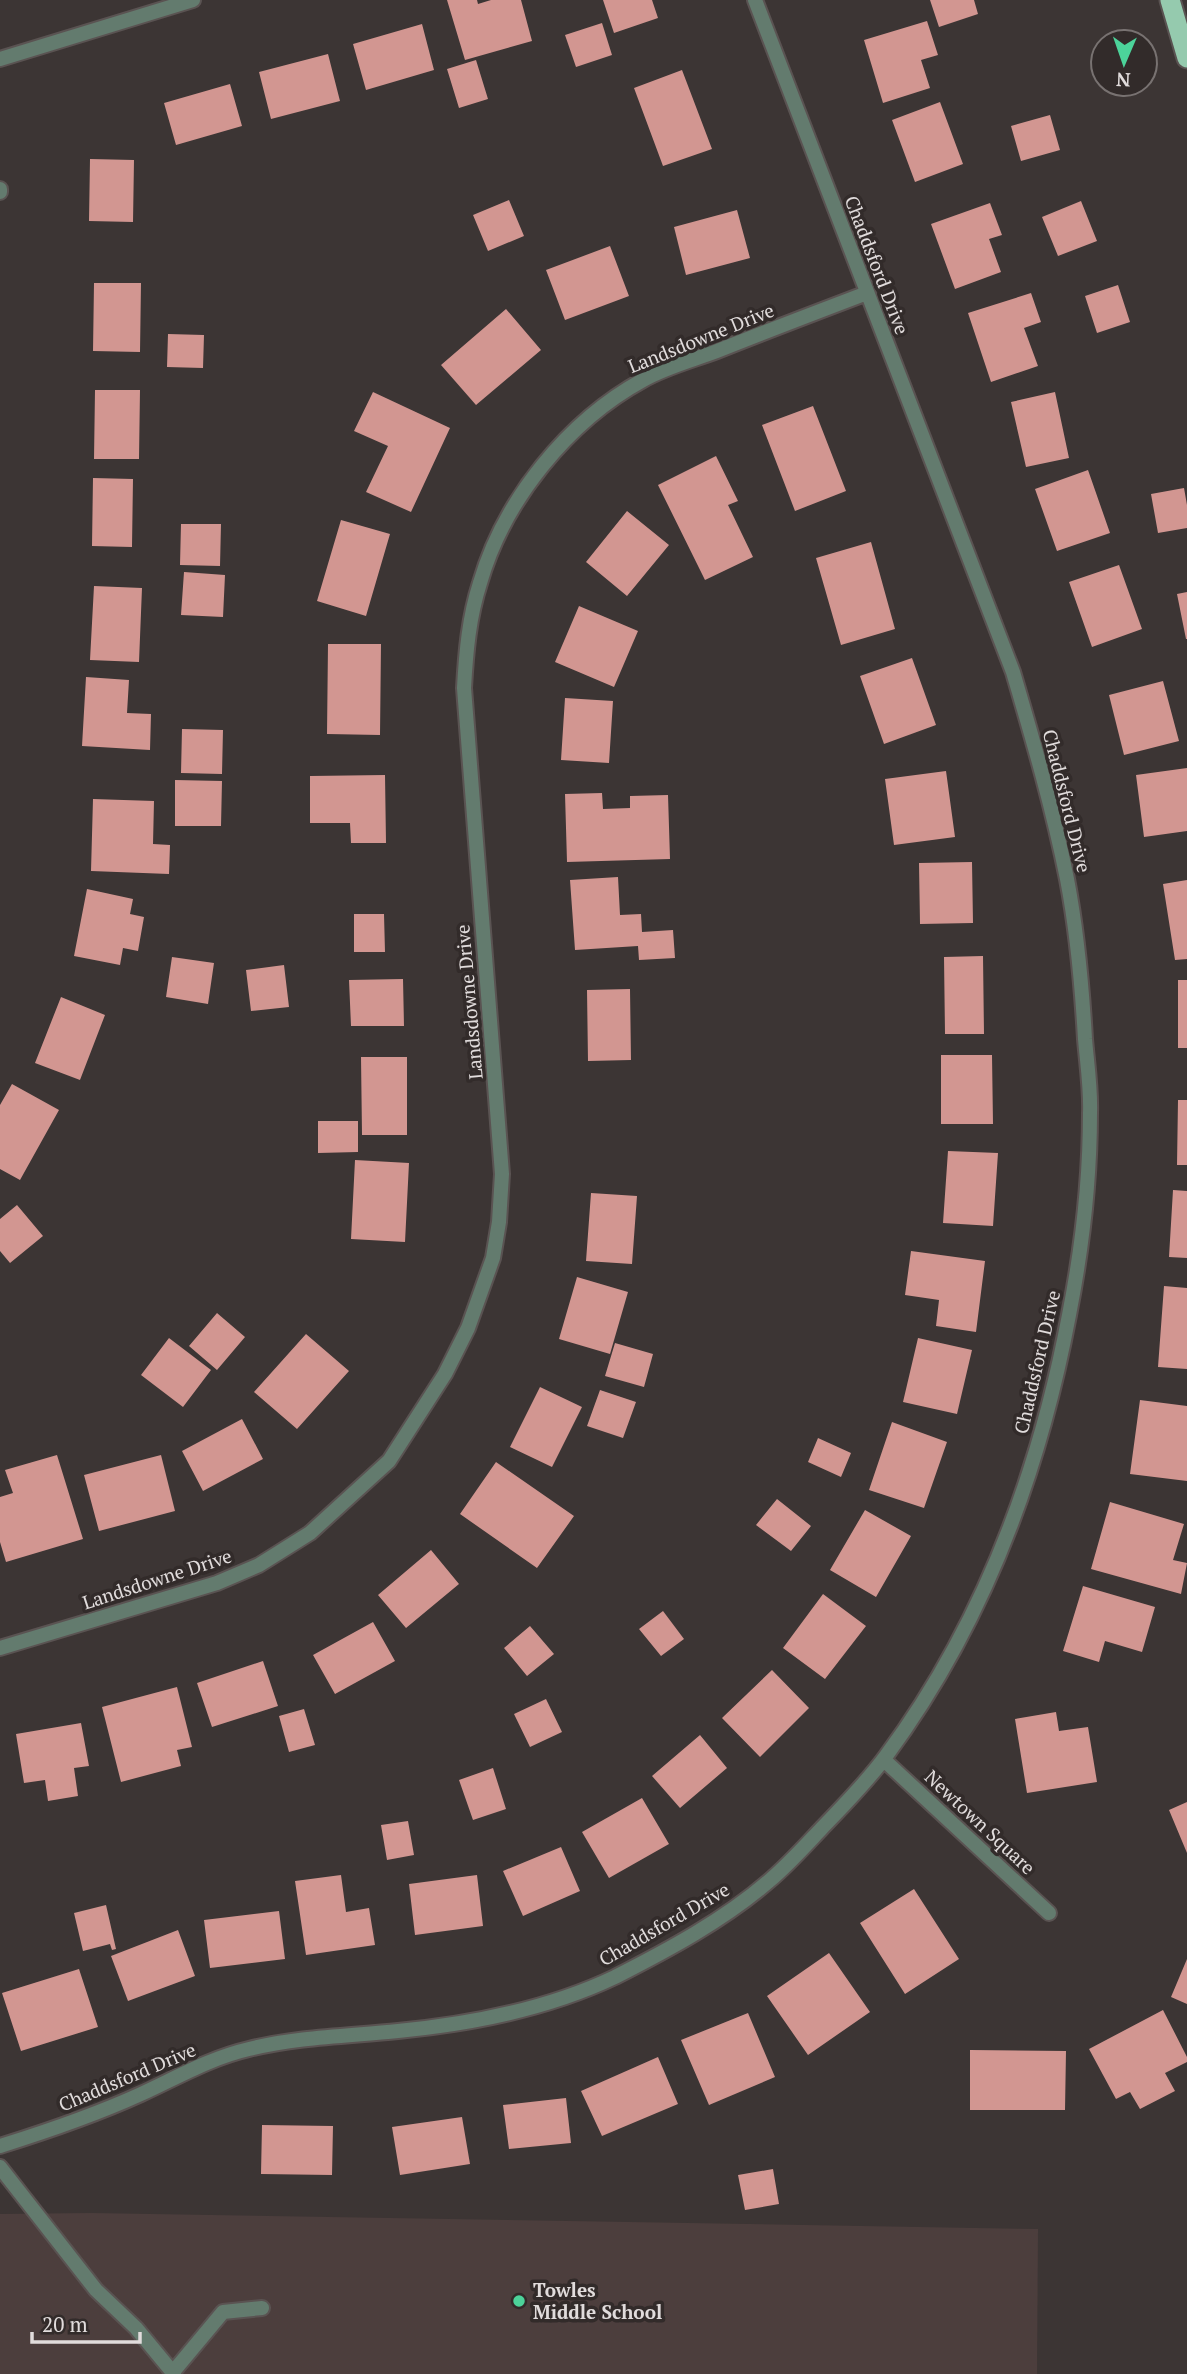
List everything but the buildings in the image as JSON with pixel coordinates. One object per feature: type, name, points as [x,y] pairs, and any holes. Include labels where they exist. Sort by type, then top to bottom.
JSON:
[{"type":"highway","points":[[1170,0],[1187,58]]},
{"type":"street","points":[[0,59],[193,0]]},
{"type":"street","name":"Chaddsford Drive","points":[[0,2146],[66,2125],[139,2095],[198,2066],[247,2049],[298,2040],[413,2029],[512,2013],[608,1980],[699,1931],[771,1881],[884,1760],[962,1636],[998,1562],[1024,1493],[1048,1411],[1075,1284],[1086,1206],[1091,1110],[1082,986],[1068,882],[1042,770],[1013,672],[755,0]]},
{"type":"street","name":"Landsdowne Drive","points":[[0,1648],[217,1583],[259,1565],[310,1533],[389,1461],[446,1374],[468,1328],[493,1258],[499,1222],[502,1174],[464,688],[471,616],[480,580],[494,545],[530,484],[554,453],[597,411],[645,379],[867,293]]},
{"type":"street","name":"Newtown Square","points":[[884,1760],[1049,1913]]},
{"type":"street","points":[[0,2167],[96,2290],[136,2328],[174,2373],[223,2312],[262,2308]]},
{"type":"shaded area","name":"Towles Middle School","points":[[91,2213],[1038,2229],[1037,2374],[0,2374],[0,2214]]},
{"type":"place","name":"Towles Middle School","points":[[519,2301]]}]
